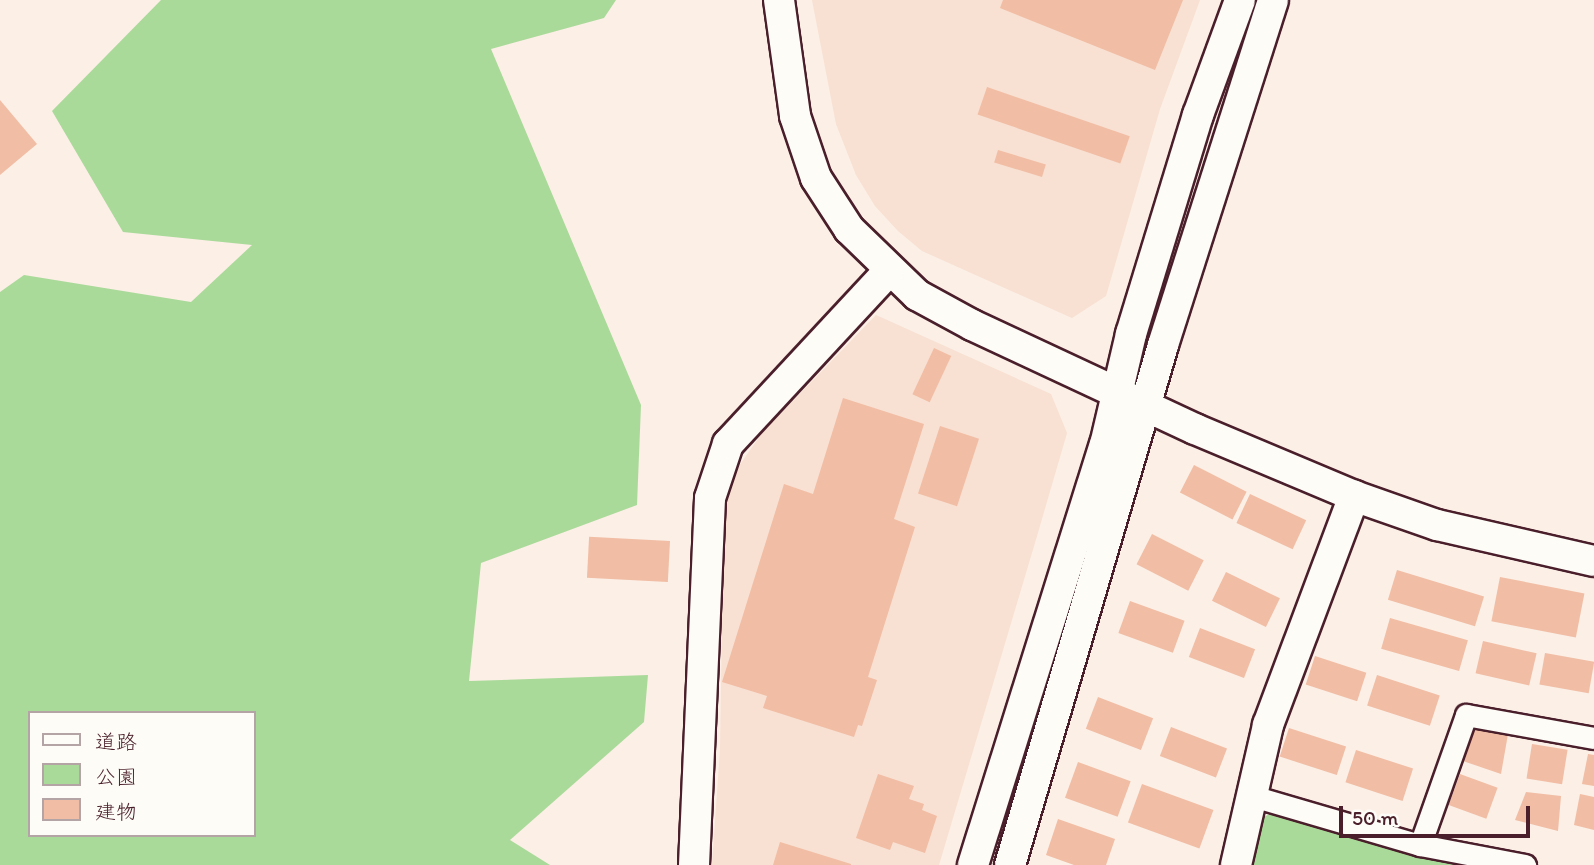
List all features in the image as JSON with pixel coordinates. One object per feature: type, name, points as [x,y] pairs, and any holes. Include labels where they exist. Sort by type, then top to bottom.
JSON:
[{"type":"street","points":[[779,0],[795,116],[816,178],[849,229],[889,271],[917,295],[972,325],[1354,496],[1437,525],[1594,561]]},
{"type":"street","points":[[973,865],[1118,391],[1198,115],[1240,0]]},
{"type":"street","points":[[1010,865],[1273,0]]},
{"type":"street","points":[[694,865],[710,498],[728,444],[889,271]]},
{"type":"street","points":[[1236,865],[1249,795],[1268,725],[1354,496]]},
{"type":"street","points":[[1420,845],[1466,715],[1594,738]]},
{"type":"street","points":[[1249,795],[1420,845],[1525,865]]},
{"type":"shaded area","points":[[812,0],[1200,0],[1160,109],[1106,296],[1072,318],[922,251],[898,231],[875,206],[856,175],[836,124]]},
{"type":"shaded area","points":[[876,315],[1051,394],[1067,433],[939,865],[712,865],[720,750],[724,502],[739,466],[762,433]]},
{"type":"green space","points":[[161,0],[616,0],[604,18],[491,49],[641,405],[637,505],[481,563],[469,681],[648,675],[644,722],[510,840],[550,865],[0,865],[0,292],[24,275],[191,302],[252,245],[123,232],[52,111]]},
{"type":"green space","points":[[1272,813],[1466,865],[1253,865],[1259,819]]},
{"type":"building","points":[[1003,0],[1183,0],[1155,70],[1000,8]]},
{"type":"building","points":[[987,87],[1130,136],[1120,164],[978,114]]},
{"type":"building","points":[[0,100],[37,144],[0,175]]},
{"type":"building","points":[[998,150],[1046,165],[1042,177],[994,162]]},
{"type":"building","points":[[934,348],[951,356],[930,402],[912,394]]},
{"type":"building","points":[[843,398],[924,424],[894,519],[915,527],[868,677],[877,680],[862,726],[858,725],[854,737],[763,708],[767,696],[722,682],[784,484],[813,494]]},
{"type":"building","points":[[940,426],[979,439],[957,506],[918,494]]},
{"type":"building","points":[[1194,465],[1247,492],[1232,519],[1180,493]]},
{"type":"building","points":[[1250,494],[1306,520],[1293,549],[1236,523]]},
{"type":"building","points":[[1152,534],[1204,560],[1188,591],[1137,564]]},
{"type":"building","points":[[589,537],[670,541],[668,582],[587,578]]},
{"type":"building","points":[[1397,570],[1484,597],[1475,626],[1388,600]]},
{"type":"building","points":[[1226,572],[1280,598],[1266,627],[1212,601]]},
{"type":"building","points":[[1500,577],[1584,593],[1576,638],[1491,621]]},
{"type":"building","points":[[1130,601],[1185,621],[1173,653],[1118,633]]},
{"type":"building","points":[[1390,618],[1468,640],[1459,671],[1381,649]]},
{"type":"building","points":[[1200,628],[1255,649],[1244,678],[1189,657]]},
{"type":"building","points":[[1483,641],[1537,653],[1529,686],[1476,673]]},
{"type":"building","points":[[1545,653],[1594,662],[1589,693],[1539,685]]},
{"type":"building","points":[[1315,656],[1366,673],[1357,701],[1306,685]]},
{"type":"building","points":[[1377,675],[1440,695],[1430,726],[1367,705]]},
{"type":"building","points":[[1098,697],[1153,718],[1141,750],[1086,729]]},
{"type":"building","points":[[1171,727],[1227,749],[1216,777],[1160,756]]},
{"type":"building","points":[[1472,727],[1508,734],[1501,774],[1463,761]]},
{"type":"building","points":[[1289,728],[1346,747],[1337,775],[1280,757]]},
{"type":"building","points":[[1532,744],[1568,750],[1562,784],[1527,779]]},
{"type":"building","points":[[1356,750],[1413,769],[1403,801],[1345,782]]},
{"type":"building","points":[[1588,754],[1594,755],[1594,786],[1582,784]]},
{"type":"building","points":[[1078,762],[1131,781],[1118,817],[1065,798]]},
{"type":"building","points":[[878,774],[914,786],[909,799],[924,804],[922,810],[937,816],[925,853],[893,842],[890,850],[856,838]]},
{"type":"building","points":[[1460,774],[1498,788],[1486,819],[1449,805]]},
{"type":"building","points":[[1142,784],[1213,810],[1199,849],[1128,823]]},
{"type":"building","points":[[1526,792],[1561,796],[1558,831],[1515,820]]},
{"type":"building","points":[[1580,794],[1594,797],[1594,830],[1574,825]]},
{"type":"building","points":[[1058,819],[1115,839],[1106,865],[1074,865],[1046,855]]},
{"type":"building","points":[[780,842],[851,864],[851,865],[773,865]]}]
